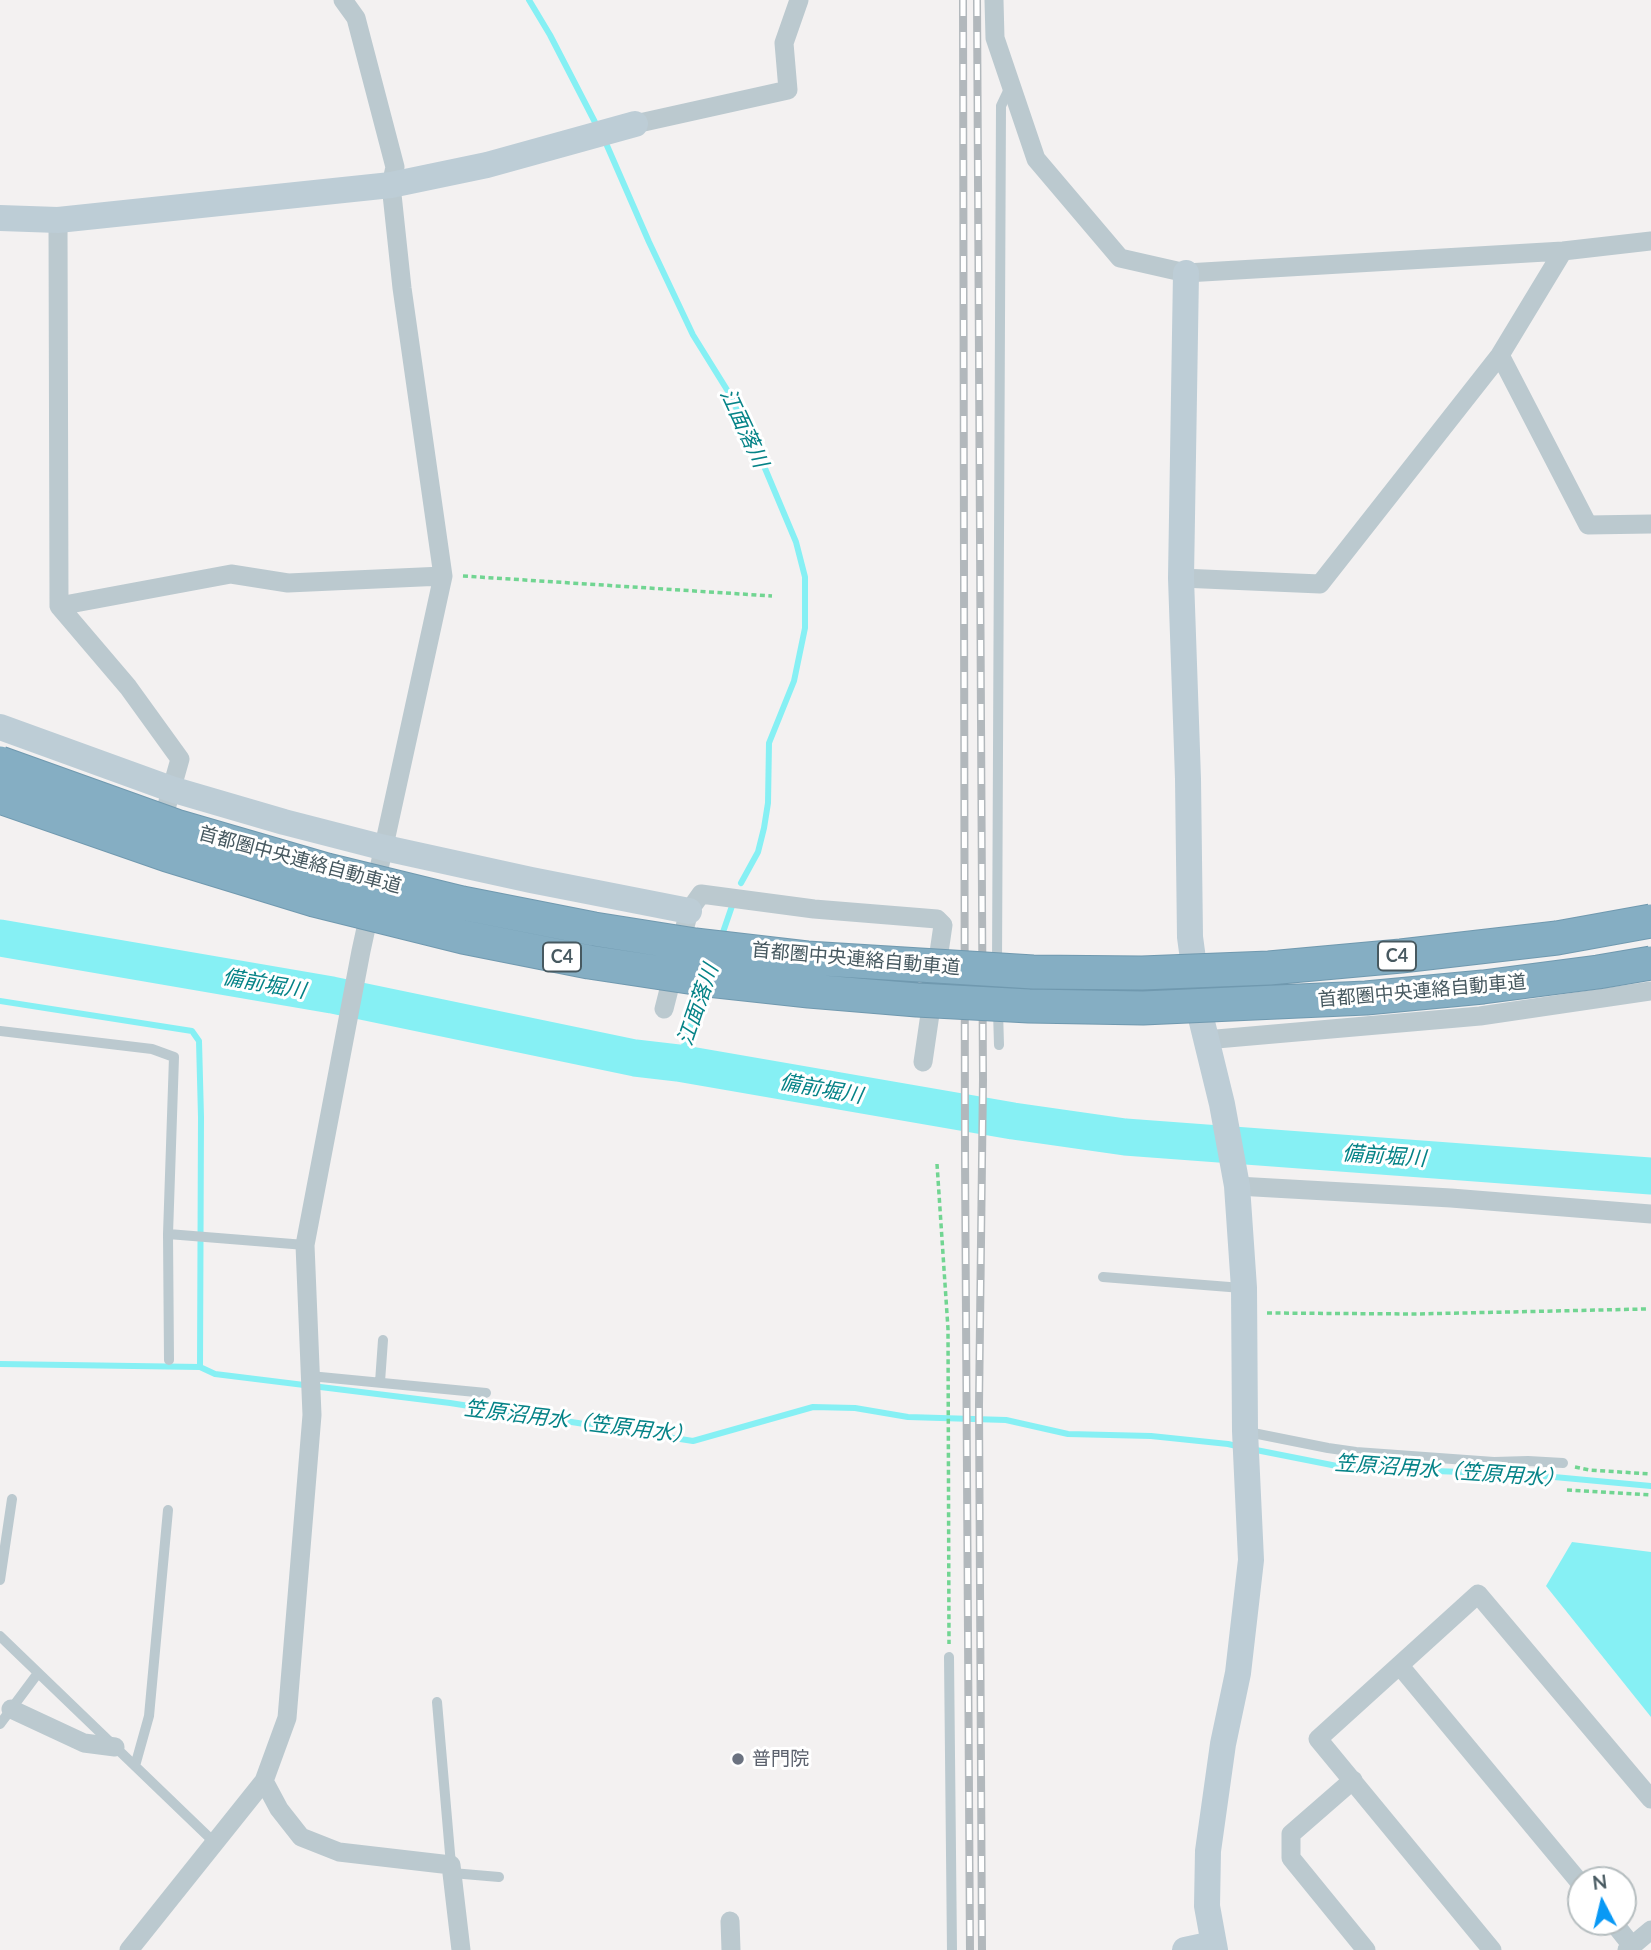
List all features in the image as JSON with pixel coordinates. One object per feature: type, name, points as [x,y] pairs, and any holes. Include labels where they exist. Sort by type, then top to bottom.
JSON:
[{"type":"highway","name":"首都圏中央連絡自動車道","points":[[0,763],[176,826],[327,870],[462,903],[594,929],[695,945],[807,958],[1033,972],[1142,973],[1269,968],[1557,938],[1651,921]]},
{"type":"highway","name":"首都圏中央連絡自動車道","points":[[0,797],[167,855],[301,896],[463,937],[603,964],[708,980],[809,991],[1029,1006],[1143,1008],[1366,998],[1483,987],[1651,962]]},
{"type":"street","points":[[129,1950],[264,1781],[287,1718],[312,1415],[305,1245],[360,957],[443,576],[402,288],[391,185],[395,166],[356,18],[343,0]]},
{"type":"street","points":[[0,218],[58,219],[391,185],[486,165],[635,124],[788,90],[785,43],[799,0]]},
{"type":"street","points":[[993,0],[995,38],[1037,159],[1120,258],[1186,273],[1563,251],[1651,241]]},
{"type":"street","points":[[58,219],[60,606],[128,687],[180,759],[157,841]]},
{"type":"street","points":[[1181,578],[1320,584],[1500,355],[1563,251]]},
{"type":"street","points":[[1185,1950],[1214,1947],[1208,1906],[1208,1851],[1223,1744],[1238,1673],[1251,1560],[1244,1301],[1237,1184],[1222,1104],[1205,1040],[1190,937],[1181,578],[1186,273]]},
{"type":"street","points":[[1500,355],[1588,525],[1651,524]]},
{"type":"street","points":[[60,606],[230,574],[288,583],[443,576]]},
{"type":"street","points":[[0,727],[171,789],[284,822],[385,848],[689,911]]},
{"type":"street","points":[[664,1009],[689,911],[701,894],[814,909],[937,919],[943,925],[923,1062]]},
{"type":"street","points":[[1205,1040],[1480,1016],[1651,991]]},
{"type":"street","points":[[1237,1184],[1651,1214]]},
{"type":"street","points":[[1492,1950],[1318,1739],[1478,1594],[1651,1799]]},
{"type":"street","points":[[1400,1666],[1567,1867]]},
{"type":"street","points":[[6,1716],[84,1743],[115,1747]]},
{"type":"street","points":[[1353,1780],[1291,1834],[1291,1858],[1366,1950]]},
{"type":"street","points":[[264,1781],[279,1809],[301,1837],[339,1852],[452,1869],[461,1950]]},
{"type":"street","points":[[730,1921],[730,1950]]},
{"type":"street","points":[[1630,1948],[1651,1930]]},
{"type":"lane","points":[[997,975],[1002,106],[1011,85]]},
{"type":"lane","points":[[998,989],[999,1045]]},
{"type":"lane","points":[[0,1031],[152,1049],[174,1057],[168,1234],[169,1360]]},
{"type":"lane","points":[[168,1234],[305,1245]]},
{"type":"lane","points":[[1103,1277],[1244,1301]]},
{"type":"lane","points":[[380,1382],[383,1340]]},
{"type":"lane","points":[[310,1376],[486,1393]]},
{"type":"lane","points":[[1246,1443],[1494,1462],[1563,1463]]},
{"type":"lane","points":[[0,1580],[12,1499]]},
{"type":"lane","points":[[135,1766],[149,1716],[168,1510]]},
{"type":"lane","points":[[0,1636],[215,1843]]},
{"type":"lane","points":[[949,1657],[952,1950]]},
{"type":"lane","points":[[6,1716],[38,1673]]},
{"type":"lane","points":[[437,1702],[452,1869],[499,1877]]},
{"type":"path","points":[[443,576],[772,596]]},
{"type":"path","points":[[937,1164],[948,1329],[949,1657]]},
{"type":"path","points":[[1244,1301],[1416,1314],[1646,1309]]},
{"type":"path","points":[[1563,1463],[1589,1470],[1651,1475]]},
{"type":"path","points":[[1567,1490],[1651,1495]]},
{"type":"water","points":[[1572,1542],[1651,1552],[1651,1717],[1546,1586]]},
{"type":"waterway","name":"江面落川","points":[[529,0],[598,128]]},
{"type":"waterway","name":"江面落川","points":[[605,141],[693,335],[729,393],[764,466],[796,542],[805,577],[805,628],[794,681],[769,743],[768,803],[764,828],[758,852],[741,883]]},
{"type":"waterway","name":"江面落川","points":[[721,938],[732,906]]},
{"type":"waterway","name":"備前堀川","points":[[0,938],[332,995],[635,1058],[678,1063],[1013,1121],[1125,1137],[1651,1176]]},
{"type":"waterway","name":"江面落川","points":[[678,1063],[703,991]]},
{"type":"waterway","name":"笠原沼用水（笠原用水）","points":[[0,1001],[192,1031],[199,1041],[200,1367]]},
{"type":"waterway","name":"笠原沼用水（笠原用水）","points":[[0,1364],[200,1367],[215,1374],[450,1403],[693,1441],[813,1407],[855,1408],[908,1417],[1006,1420],[1068,1434],[1151,1436],[1241,1447]]},
{"type":"waterway","name":"笠原沼用水（笠原用水）","points":[[1251,1449],[1347,1468],[1522,1474],[1651,1486]]},
{"type":"railway","points":[[963,0],[965,1158],[970,1950]]},
{"type":"railway","points":[[977,0],[983,1079],[979,1405],[982,1950]]},
{"type":"place","name":"普門院","points":[[738,1759]]}]
